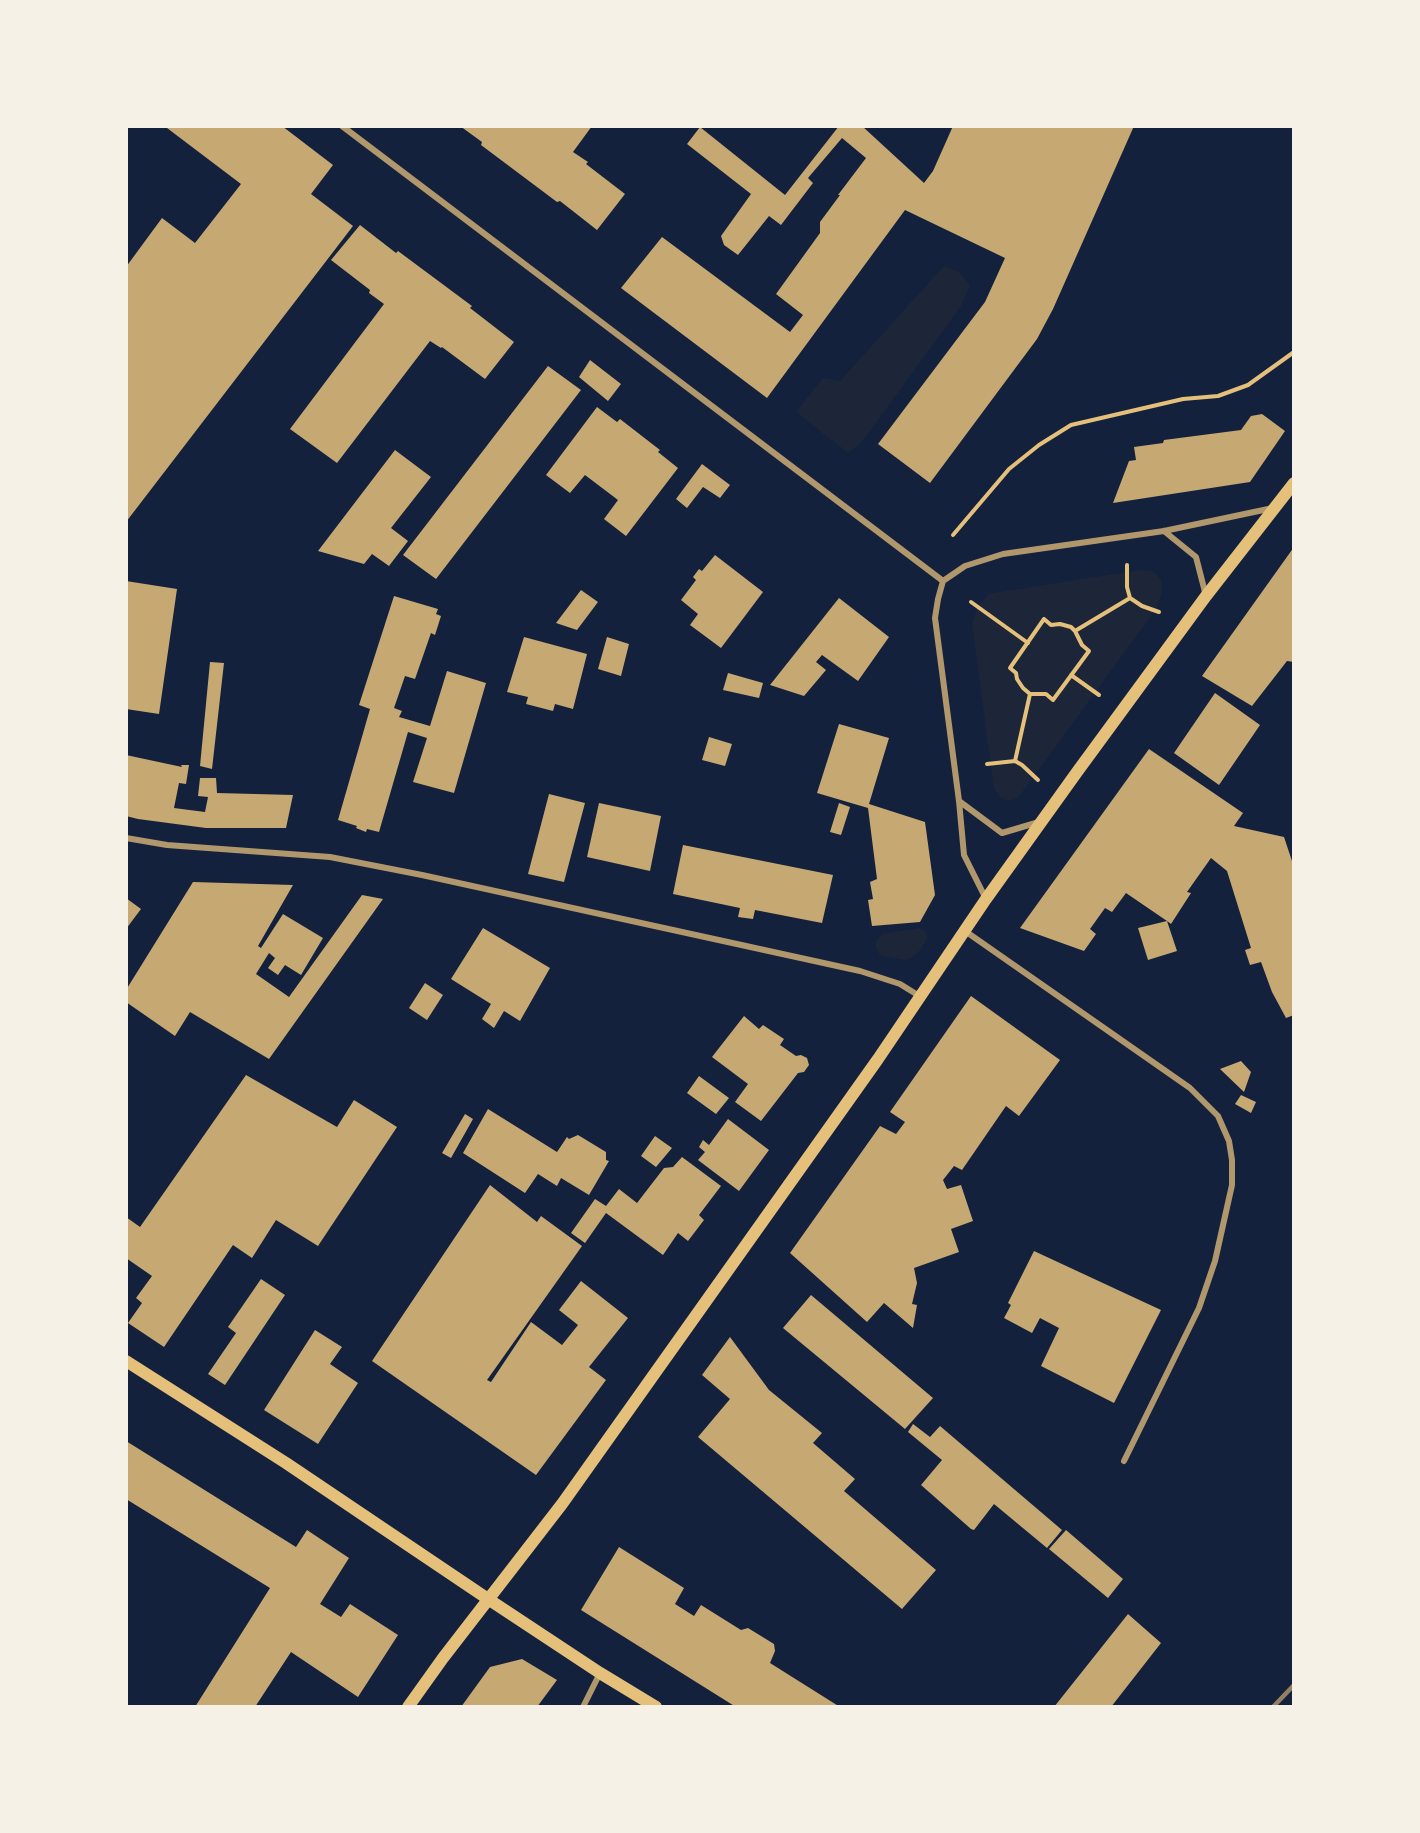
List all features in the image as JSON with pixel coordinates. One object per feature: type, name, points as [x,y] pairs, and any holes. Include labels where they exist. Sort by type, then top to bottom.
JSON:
[{"type":"main road","points":[[408,1707],[562,1504],[921,997],[986,899],[1042,821],[1206,596],[1294,483]]},
{"type":"main road","points":[[126,1361],[286,1463],[600,1673],[656,1707]]},
{"type":"street","points":[[342,126],[943,581]]},
{"type":"street","points":[[986,899],[964,855],[935,618],[943,581],[965,566],[1003,554],[1164,531],[1274,508]]},
{"type":"street","points":[[1164,531],[1196,557],[1206,596]]},
{"type":"street","points":[[959,801],[1002,833],[1042,821]]},
{"type":"street","points":[[126,838],[167,845],[330,856],[860,971],[900,984],[921,997]]},
{"type":"street","points":[[965,931],[1190,1088],[1218,1116],[1229,1141],[1232,1185],[1215,1261],[1199,1308],[1124,1461]]},
{"type":"street","points":[[583,1707],[600,1673]]},
{"type":"path","points":[[953,535],[1009,469],[1039,445],[1071,425],[1183,399],[1218,396],[1248,385],[1294,352]]},
{"type":"path","points":[[1127,565],[1127,587],[1130,598],[1142,606],[1159,612]]},
{"type":"path","points":[[1076,632],[1130,598]]},
{"type":"path","points":[[971,602],[1028,643]]},
{"type":"path","points":[[1044,619],[1051,625],[1060,624],[1071,627],[1082,645],[1089,651],[1053,700],[1046,694],[1030,694],[1023,688],[1016,673],[1010,668],[1028,643],[1044,619]]},
{"type":"path","points":[[1071,675],[1099,695]]},
{"type":"path","points":[[1015,761],[1030,694]]},
{"type":"path","points":[[987,764],[1015,761],[1038,780]]},
{"type":"shaded area","points":[[944,266],[958,271],[970,285],[961,306],[861,443],[848,453],[796,412],[823,378],[840,381]]},
{"type":"shaded area","points":[[1140,570],[1158,575],[1162,582],[1162,592],[1156,609],[1018,798],[1009,801],[1000,797],[994,788],[972,624],[978,606],[993,593]]},
{"type":"shaded area","points":[[920,928],[926,932],[927,939],[918,953],[912,957],[905,960],[880,955],[876,948],[876,941],[882,934]]},
{"type":"building","points":[[168,126],[282,126],[333,165],[311,194],[353,226],[126,522],[126,267],[162,218],[195,243],[241,184],[167,128]]},
{"type":"building","points":[[460,126],[592,126],[573,152],[625,194],[597,230],[481,145],[482,142]]},
{"type":"building","points":[[839,126],[862,126],[924,183],[933,171],[953,126],[1134,126],[1053,309],[1037,339],[930,483],[878,444],[985,302],[1005,258],[905,210],[767,398],[621,288],[662,237],[790,332],[803,315],[776,294],[820,233],[820,222],[866,158],[842,138],[808,178],[813,183],[781,225],[769,216],[738,255],[724,245],[721,236],[751,194],[687,144],[700,127],[785,195]]},
{"type":"building","points":[[360,225],[472,306],[470,308],[514,342],[485,379],[442,347],[430,341],[337,463],[290,429],[384,304],[369,293],[370,290],[331,260]]},
{"type":"building","points":[[590,360],[621,384],[608,401],[579,377]]},
{"type":"building","points":[[548,366],[581,390],[436,579],[403,555]]},
{"type":"building","points":[[597,407],[617,422],[620,419],[660,450],[658,452],[678,468],[626,536],[604,519],[618,500],[585,475],[570,493],[546,475]]},
{"type":"building","points":[[1262,414],[1285,431],[1250,482],[1113,503],[1129,461],[1136,460],[1134,447],[1163,443],[1164,440],[1241,430],[1251,416]]},
{"type":"building","points":[[395,450],[431,477],[391,528],[408,541],[389,566],[372,554],[364,564],[318,551]]},
{"type":"building","points":[[702,464],[730,485],[720,498],[703,487],[687,508],[676,499]]},
{"type":"building","points":[[1294,547],[1294,662],[1287,661],[1252,706],[1202,676]]},
{"type":"building","points":[[715,555],[763,592],[721,648],[690,625],[698,614],[681,600],[696,580],[693,577],[699,569],[702,571]]},
{"type":"building","points":[[126,581],[177,589],[159,714],[126,709]]},
{"type":"building","points":[[581,590],[598,602],[577,630],[556,623]]},
{"type":"building","points":[[394,596],[438,609],[436,614],[441,616],[435,635],[431,633],[415,679],[405,676],[394,708],[402,711],[399,717],[430,726],[447,671],[486,683],[454,793],[413,782],[427,738],[408,732],[379,832],[367,829],[366,832],[356,828],[357,826],[338,820],[370,709],[359,705]]},
{"type":"building","points":[[839,598],[889,637],[858,681],[822,655],[816,662],[826,670],[804,696],[770,685]]},
{"type":"building","points":[[524,637],[587,654],[573,709],[555,704],[553,711],[526,704],[528,697],[507,692]]},
{"type":"building","points":[[607,637],[629,644],[621,676],[598,669]]},
{"type":"building","points":[[210,662],[224,663],[212,769],[200,766]]},
{"type":"building","points":[[728,673],[763,683],[759,698],[723,690]]},
{"type":"building","points":[[1215,693],[1260,725],[1219,785],[1174,753]]},
{"type":"building","points":[[839,724],[889,738],[869,804],[925,822],[935,895],[920,922],[872,926],[868,900],[873,899],[870,882],[877,879],[868,808],[817,793]]},
{"type":"building","points":[[709,737],[732,744],[725,766],[702,760]]},
{"type":"building","points":[[1149,749],[1243,813],[1234,826],[1284,837],[1294,867],[1294,1015],[1286,1018],[1272,992],[1261,962],[1250,965],[1245,950],[1251,948],[1227,871],[1211,858],[1187,892],[1191,893],[1171,924],[1126,893],[1112,912],[1105,908],[1090,929],[1096,934],[1084,951],[1020,928]]},
{"type":"building","points":[[126,755],[182,767],[181,765],[189,765],[186,784],[179,783],[174,808],[205,812],[208,797],[198,796],[200,778],[216,778],[217,793],[293,795],[286,828],[206,828],[126,816]]},
{"type":"building","points":[[549,794],[585,803],[564,882],[528,874]]},
{"type":"building","points":[[599,803],[661,816],[650,871],[587,857]]},
{"type":"building","points":[[839,803],[850,807],[841,835],[830,832]]},
{"type":"building","points":[[683,845],[833,875],[822,923],[755,910],[753,919],[738,917],[740,908],[673,894]]},
{"type":"building","points":[[193,882],[293,885],[258,946],[261,948],[283,914],[323,938],[301,975],[285,965],[278,975],[268,968],[275,958],[269,953],[256,974],[289,997],[362,895],[383,899],[269,1059],[190,1012],[175,1036],[126,1002],[126,990]]},
{"type":"building","points":[[126,898],[141,909],[126,929]]},
{"type":"building","points":[[1167,921],[1177,951],[1148,960],[1138,928]]},
{"type":"building","points":[[483,928],[550,968],[520,1021],[504,1011],[494,1028],[482,1019],[491,1004],[451,979]]},
{"type":"building","points":[[425,983],[443,995],[427,1020],[409,1008]]},
{"type":"building","points":[[971,996],[1060,1060],[1019,1116],[1006,1106],[962,1170],[954,1166],[943,1180],[947,1189],[961,1185],[973,1221],[951,1229],[959,1252],[914,1268],[917,1283],[912,1304],[917,1305],[913,1328],[884,1303],[867,1322],[790,1253],[880,1126],[896,1134],[905,1122],[890,1112]]},
{"type":"building","points":[[744,1016],[759,1029],[763,1025],[784,1039],[780,1045],[796,1056],[801,1055],[807,1058],[809,1065],[804,1072],[798,1073],[761,1121],[735,1102],[748,1084],[712,1057]]},
{"type":"building","points":[[1241,1061],[1251,1072],[1244,1092],[1220,1069]]},
{"type":"building","points":[[246,1075],[337,1127],[354,1100],[397,1127],[318,1246],[276,1220],[252,1258],[233,1245],[164,1347],[128,1323],[142,1303],[136,1298],[152,1276],[126,1258],[126,1217],[140,1227]]},
{"type":"building","points":[[699,1076],[729,1098],[716,1114],[687,1093]]},
{"type":"building","points":[[1241,1095],[1256,1102],[1251,1113],[1235,1104]]},
{"type":"building","points":[[488,1109],[557,1152],[567,1137],[569,1139],[578,1135],[606,1152],[606,1160],[609,1161],[589,1195],[561,1178],[557,1186],[538,1174],[525,1193],[463,1153]]},
{"type":"building","points":[[465,1114],[473,1119],[451,1158],[442,1153]]},
{"type":"building","points":[[728,1119],[769,1150],[739,1191],[698,1160],[705,1152],[699,1147],[703,1140],[709,1145]]},
{"type":"building","points":[[655,1136],[672,1148],[656,1167],[641,1156]]},
{"type":"building","points":[[682,1157],[721,1186],[699,1215],[704,1220],[688,1241],[678,1233],[663,1255],[606,1213],[585,1243],[571,1233],[595,1199],[606,1206],[619,1189],[637,1203],[664,1168],[673,1167]]},
{"type":"building","points":[[490,1185],[537,1222],[541,1216],[582,1246],[487,1380],[491,1382],[531,1322],[562,1345],[578,1325],[559,1310],[581,1281],[628,1318],[589,1367],[606,1380],[536,1475],[372,1361]]},
{"type":"building","points":[[1034,1251],[1161,1310],[1114,1403],[1041,1366],[1059,1328],[1040,1318],[1032,1333],[1004,1318],[1011,1305],[1008,1303]]},
{"type":"building","points":[[261,1279],[285,1295],[225,1385],[208,1374],[236,1333],[228,1327]]},
{"type":"building","points":[[811,1295],[933,1398],[905,1429],[783,1328]]},
{"type":"building","points":[[315,1330],[342,1347],[330,1364],[358,1383],[318,1444],[264,1410]]},
{"type":"building","points":[[730,1337],[769,1390],[822,1433],[813,1443],[855,1479],[844,1491],[936,1570],[902,1609],[698,1437],[730,1399],[702,1375]]},
{"type":"building","points":[[913,1424],[930,1437],[940,1426],[1062,1530],[1047,1548],[994,1504],[974,1530],[971,1529],[921,1485],[942,1460],[908,1432]]},
{"type":"building","points":[[126,1441],[296,1547],[307,1530],[349,1558],[320,1604],[341,1617],[350,1604],[398,1635],[358,1697],[291,1652],[255,1707],[195,1707],[270,1588],[126,1499]]},
{"type":"building","points":[[1066,1530],[1123,1579],[1108,1598],[1049,1549]]},
{"type":"building","points":[[619,1547],[684,1588],[675,1604],[694,1616],[701,1605],[741,1630],[748,1628],[774,1644],[775,1651],[770,1663],[840,1707],[736,1707],[581,1610]]},
{"type":"building","points":[[1128,1614],[1161,1643],[1111,1707],[1054,1707]]},
{"type":"building","points":[[522,1659],[557,1680],[537,1707],[461,1707],[490,1667]]},
{"type":"railway","points":[[1273,1707],[1294,1685]]}]
